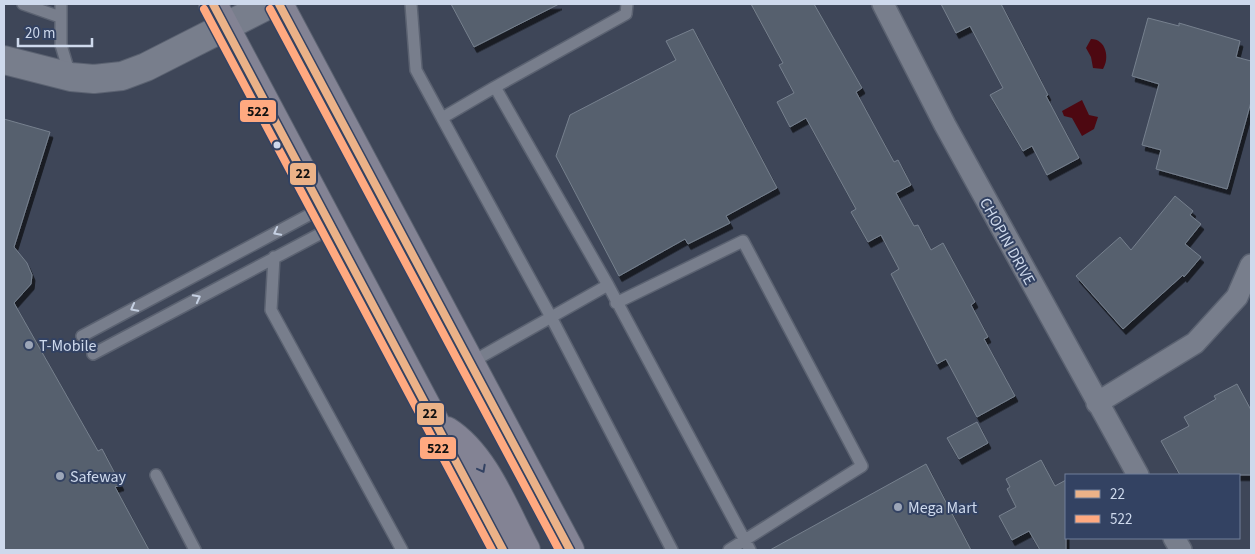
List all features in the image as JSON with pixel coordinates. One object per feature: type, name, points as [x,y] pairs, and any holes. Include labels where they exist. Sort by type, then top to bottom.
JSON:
[{"type":"main road","points":[[212,4],[503,550]]},
{"type":"main road","points":[[279,4],[570,550]]},
{"type":"main road","points":[[435,424],[462,441],[478,460],[526,550]]},
{"type":"street","points":[[4,60],[71,77],[94,80],[122,76],[146,67],[270,4]]},
{"type":"street","name":"CHOPIN DRIVE","points":[[883,4],[945,125],[1137,474]]},
{"type":"street","points":[[1097,403],[1195,343],[1237,297],[1251,265]]},
{"type":"street","points":[[1175,539],[1181,550]]},
{"type":"lane","points":[[23,4],[60,17]]},
{"type":"lane","points":[[61,4],[61,45],[71,77]]},
{"type":"lane","points":[[411,4],[416,70],[551,317],[672,550]]},
{"type":"lane","points":[[442,118],[626,14],[627,4]]},
{"type":"lane","points":[[495,87],[608,286],[747,545]]},
{"type":"lane","points":[[93,354],[274,257],[326,219]]},
{"type":"lane","points":[[82,336],[326,219]]},
{"type":"lane","points":[[616,303],[743,241],[862,466],[747,545],[729,550]]},
{"type":"lane","points":[[274,257],[271,310],[402,550]]},
{"type":"lane","points":[[470,363],[608,286]]},
{"type":"lane","points":[[156,475],[195,550]]},
{"type":"shaded area","points":[[1091,39],[1100,42],[1105,50],[1106,60],[1103,69],[1093,68],[1091,57],[1086,48]]},
{"type":"shaded area","points":[[1082,100],[1089,115],[1098,117],[1094,129],[1082,136],[1072,118],[1064,116],[1062,111]]},
{"type":"building","points":[[451,4],[559,4],[474,47]]},
{"type":"building","points":[[751,4],[814,4],[862,88],[856,92],[894,162],[898,160],[911,185],[896,193],[914,226],[918,225],[931,250],[943,243],[975,302],[971,305],[988,337],[984,339],[1015,396],[977,417],[946,359],[937,364],[891,274],[899,269],[881,235],[868,242],[851,212],[856,209],[806,118],[790,127],[777,102],[794,93],[779,65],[783,63]]},
{"type":"building","points":[[941,4],[1001,4],[1079,158],[1047,175],[1032,146],[1023,151],[990,95],[1003,88],[970,26],[956,33]]},
{"type":"building","points":[[1148,18],[1179,26],[1179,23],[1240,41],[1236,57],[1251,61],[1251,102],[1227,189],[1156,169],[1161,150],[1142,145],[1159,84],[1132,76]]},
{"type":"building","points":[[693,29],[777,188],[726,216],[730,223],[688,244],[685,239],[619,276],[556,156],[570,115],[676,60],[666,41]]},
{"type":"building","points":[[4,119],[50,132],[14,247],[27,263],[32,275],[31,284],[14,303],[98,451],[102,449],[121,485],[115,487],[149,550],[4,550]]},
{"type":"building","points":[[1175,196],[1193,211],[1190,215],[1201,224],[1185,244],[1201,257],[1184,277],[1183,275],[1123,329],[1076,276],[1120,237],[1131,250]]},
{"type":"building","points":[[1237,384],[1251,410],[1251,475],[1179,474],[1161,441],[1189,426],[1184,417],[1216,399],[1214,396]]},
{"type":"building","points":[[977,422],[988,443],[959,459],[947,438]]},
{"type":"building","points":[[1041,460],[1055,486],[1065,481],[1066,550],[1040,550],[1029,531],[1012,540],[999,516],[1016,507],[1007,489],[1010,487],[1006,479]]},
{"type":"building","name":"Mega Mart","points":[[926,464],[971,550],[770,550]]},
{"type":"transit line","name":"22","points":[[213,4],[503,550]]},
{"type":"transit line","name":"22","points":[[279,4],[570,550]]},
{"type":"transit line","name":"522","points":[[204,9],[492,550]]},
{"type":"transit line","name":"522","points":[[270,9],[559,550]]},
{"type":"place","name":"T-Mobile","points":[[29,345]]},
{"type":"place","name":"Safeway","points":[[60,476]]},
{"type":"place","name":"Mega Mart","points":[[898,507]]}]
